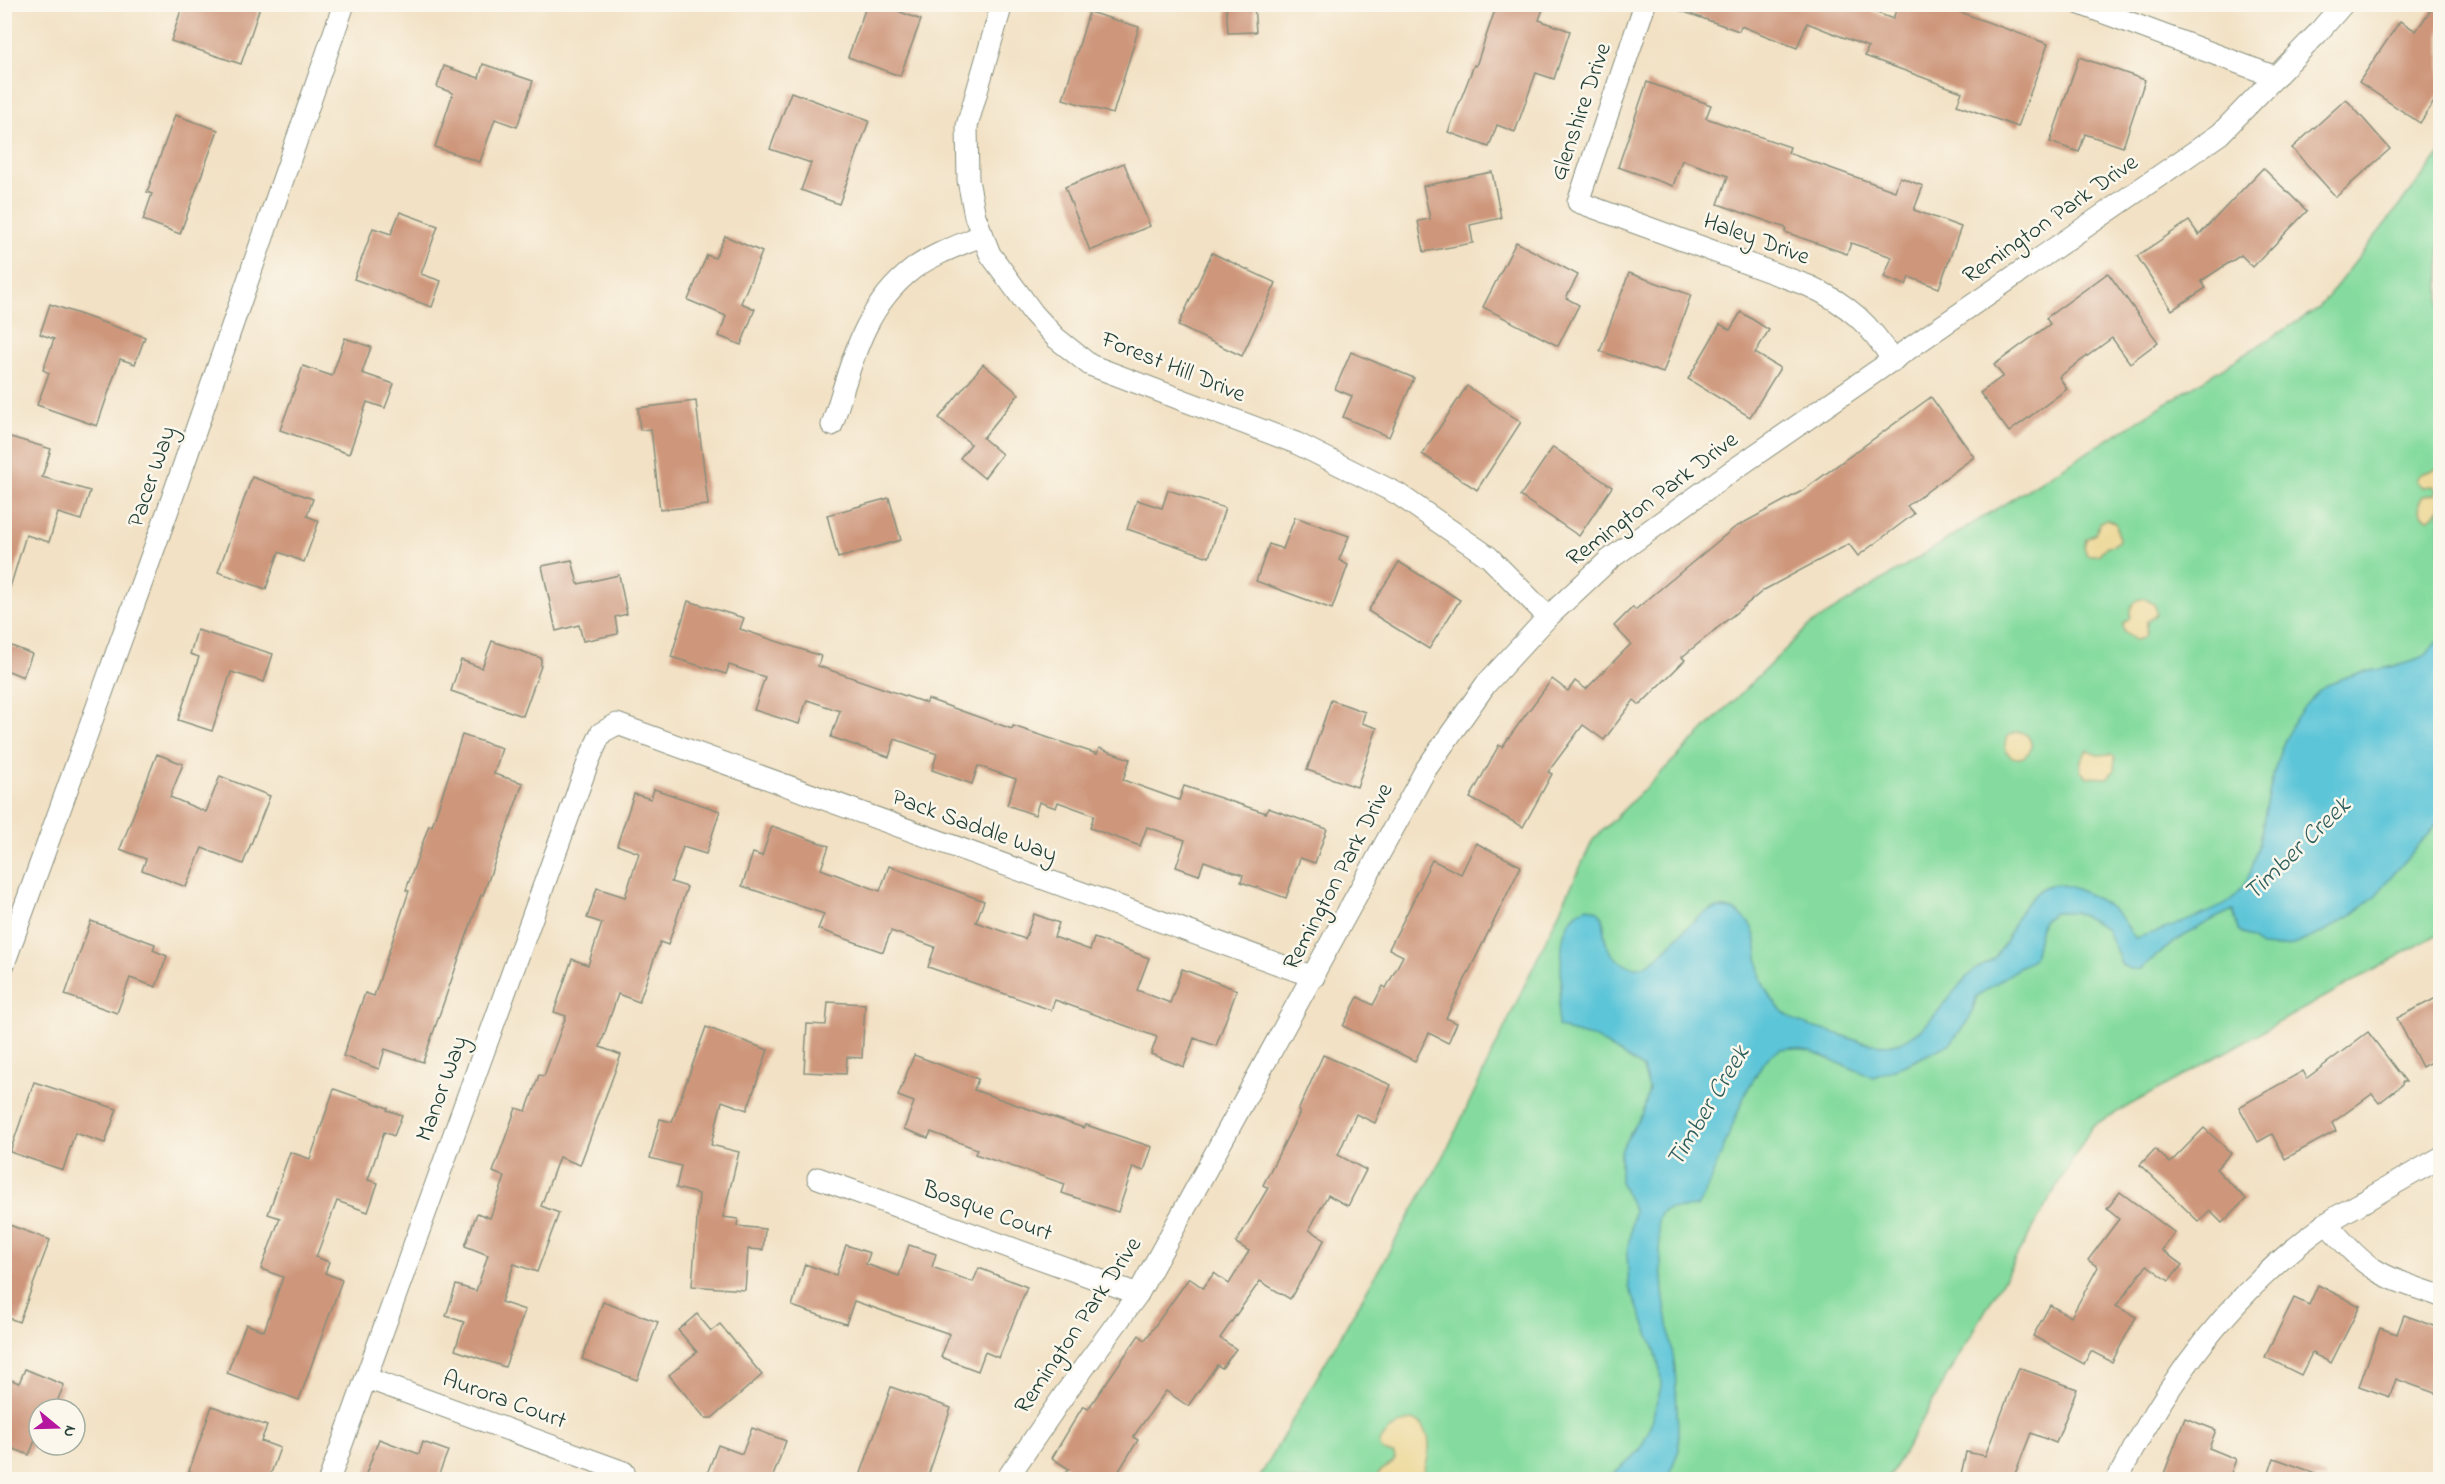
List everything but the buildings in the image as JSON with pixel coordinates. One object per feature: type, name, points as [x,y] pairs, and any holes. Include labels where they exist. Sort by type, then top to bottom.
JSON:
[{"type":"street","name":"Pacer Way","points":[[4,964],[168,510],[344,4]]},
{"type":"street","name":"Forest Hill Drive","points":[[1002,4],[967,126],[968,180],[975,216],[990,254],[1033,313],[1056,338],[1090,365],[1296,443],[1398,494],[1489,557],[1548,617]]},
{"type":"street","name":"Glenshire Drive","points":[[1578,202],[1645,4]]},
{"type":"street","points":[[2080,4],[2276,76]]},
{"type":"street","name":"Remington Park Drive","points":[[1006,1479],[1138,1294],[1314,977],[1426,769],[1486,684],[1548,617],[1610,559],[1729,473],[2220,134],[2343,4]]},
{"type":"street","name":"Haley Drive","points":[[1578,202],[1809,286],[1833,297],[1877,334],[1893,361]]},
{"type":"street","points":[[832,425],[860,337],[883,297],[913,269],[983,235]]},
{"type":"street","name":"Pack Saddle Way","points":[[617,723],[1314,977]]},
{"type":"street","name":"Manor Way","points":[[329,1479],[589,760],[601,733],[617,723]]},
{"type":"street","points":[[2117,1479],[2162,1399],[2191,1356],[2231,1307],[2326,1223],[2440,1158]]},
{"type":"street","name":"Bosque Court","points":[[818,1178],[1138,1294]]},
{"type":"street","points":[[2326,1223],[2354,1253],[2373,1269],[2440,1296]]},
{"type":"street","name":"Aurora Court","points":[[366,1378],[624,1472]]},
{"type":"green space","points":[[2440,154],[2440,933],[2092,1126],[1888,1479],[1258,1480],[1445,1154],[1593,840],[1810,625],[2319,308]]},
{"type":"sand","points":[[2440,466],[2440,509],[2430,518],[2426,518],[2420,511],[2419,503],[2423,496],[2435,495],[2438,490],[2433,486],[2421,487],[2416,480],[2421,474]]},
{"type":"sand","points":[[2108,519],[2116,523],[2119,540],[2114,545],[2107,546],[2098,555],[2087,555],[2084,547],[2086,539],[2095,534],[2100,522]]},
{"type":"sand","points":[[2144,598],[2154,604],[2157,612],[2147,621],[2144,636],[2135,640],[2124,632],[2123,624],[2130,617],[2133,604]]},
{"type":"sand","points":[[2018,732],[2027,736],[2031,745],[2027,754],[2018,758],[2009,754],[2005,745],[2009,736]]},
{"type":"sand","points":[[2087,750],[2097,755],[2111,754],[2115,757],[2114,771],[2107,778],[2088,777],[2080,771],[2081,760]]},
{"type":"sand","points":[[1413,1420],[1426,1431],[1428,1438],[1428,1455],[1421,1479],[1376,1479],[1380,1472],[1391,1465],[1395,1459],[1394,1454],[1380,1447],[1384,1436],[1398,1425]]},
{"type":"water","name":"Timber Creek","points":[[2440,638],[2440,820],[2376,895],[2351,916],[2294,945],[2275,947],[2261,946],[2238,930],[2233,910],[2184,936],[2141,969],[2129,969],[2122,965],[2106,928],[2075,912],[2054,912],[2042,922],[2034,958],[1977,996],[1970,1018],[1951,1043],[1908,1064],[1873,1077],[1809,1051],[1791,1048],[1780,1049],[1763,1063],[1746,1092],[1704,1196],[1697,1207],[1668,1209],[1661,1213],[1658,1221],[1663,1292],[1675,1368],[1679,1450],[1667,1479],[1607,1479],[1640,1450],[1649,1430],[1661,1387],[1655,1350],[1629,1287],[1627,1254],[1634,1210],[1620,1181],[1620,1155],[1643,1113],[1649,1089],[1643,1069],[1634,1062],[1595,1038],[1558,1026],[1561,951],[1565,930],[1577,913],[1587,907],[1599,912],[1603,921],[1606,944],[1612,954],[1625,964],[1636,967],[1648,964],[1660,955],[1698,918],[1711,910],[1726,908],[1741,915],[1752,928],[1757,944],[1761,978],[1773,1000],[1786,1015],[1802,1024],[1860,1041],[1884,1045],[1900,1042],[1921,1029],[1971,973],[1994,958],[2028,901],[2047,886],[2064,885],[2102,902],[2117,913],[2135,938],[2197,917],[2229,901],[2243,887],[2252,868],[2275,769],[2298,714],[2311,699],[2335,681],[2414,661],[2426,655]]}]
